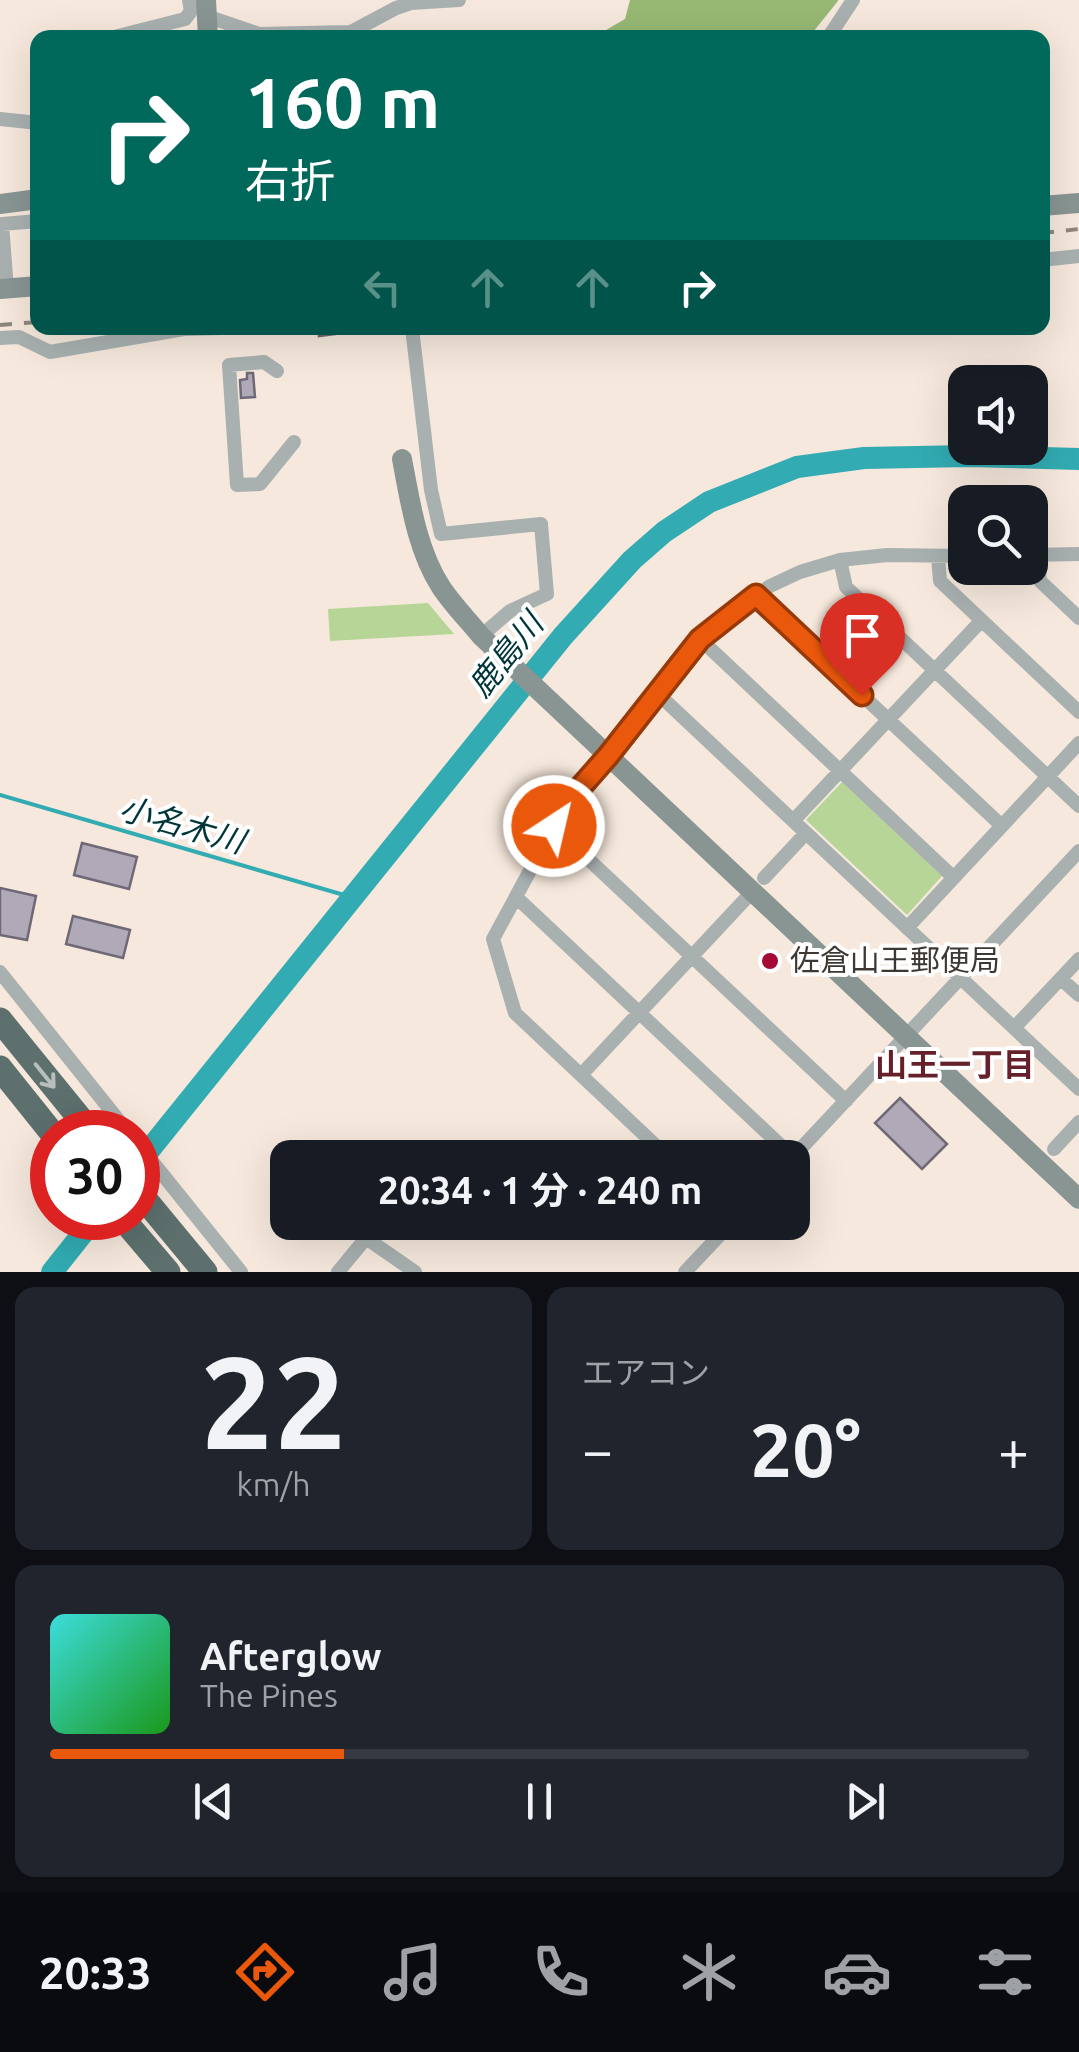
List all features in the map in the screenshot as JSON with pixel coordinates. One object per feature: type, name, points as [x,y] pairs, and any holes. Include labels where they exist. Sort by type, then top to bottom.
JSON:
[{"type":"highway","points":[[0,1020],[73,1110]]},
{"type":"highway","points":[[0,1068],[34,1110]]},
{"type":"highway","points":[[160,1218],[205,1272]]},
{"type":"highway","points":[[141,1240],[168,1272]]},
{"type":"street","points":[[142,30],[185,19],[191,11],[189,0]]},
{"type":"street","points":[[355,30],[412,3],[459,0]]},
{"type":"street","points":[[833,30],[852,0]]},
{"type":"street","points":[[208,18],[247,30]]},
{"type":"street","points":[[0,119],[30,122]]},
{"type":"street","points":[[0,204],[30,200]]},
{"type":"street","points":[[1050,205],[1079,203]]},
{"type":"street","points":[[30,222],[2,224],[4,289],[30,287]]},
{"type":"street","points":[[1050,259],[1079,256]]},
{"type":"street","points":[[0,338],[18,337],[50,352],[154,335]]},
{"type":"street","points":[[413,335],[431,490],[442,534],[541,524],[547,594],[510,611],[481,636]]},
{"type":"street","points":[[277,371],[264,362],[230,365],[237,486],[260,484],[294,442]]},
{"type":"street","points":[[402,458],[426,555],[440,585],[481,636],[608,756],[758,885],[906,1036],[1079,1199]]},
{"type":"street","points":[[1048,555],[1079,554]]},
{"type":"street","points":[[650,1140],[515,1014],[493,939],[564,806],[700,639],[756,595],[800,572],[840,560],[887,555],[948,556]]},
{"type":"street","points":[[938,556],[940,582],[1079,712]]},
{"type":"street","points":[[840,560],[846,587],[1079,806]]},
{"type":"street","points":[[1043,585],[1079,618]]},
{"type":"street","points":[[756,595],[1002,826]]},
{"type":"street","points":[[794,821],[981,621]]},
{"type":"street","points":[[700,639],[954,878]]},
{"type":"street","points":[[657,693],[1079,1089]]},
{"type":"street","points":[[907,928],[1079,743]]},
{"type":"street","points":[[554,826],[846,1100]]},
{"type":"street","points":[[580,1075],[806,833]]},
{"type":"street","points":[[809,1140],[1079,851]]},
{"type":"street","points":[[516,897],[775,1140]]},
{"type":"street","points":[[1014,1028],[1079,960]]},
{"type":"street","points":[[0,972],[110,1110]]},
{"type":"street","points":[[1061,978],[1079,996]]},
{"type":"street","points":[[1054,1149],[1079,1122]]},
{"type":"street","points":[[160,1172],[242,1272]]},
{"type":"street","points":[[338,1272],[366,1238],[414,1272]]},
{"type":"street","points":[[685,1272],[715,1240]]},
{"type":"green space","points":[[630,0],[838,0],[815,30],[606,30],[625,19]]},
{"type":"green space","points":[[428,603],[454,634],[330,641],[328,609]]},
{"type":"green space","points":[[842,782],[942,876],[907,915],[806,820]]},
{"type":"building","points":[[247,373],[253,373],[255,397],[241,398],[240,380],[247,379]]},
{"type":"building","points":[[82,843],[137,857],[129,889],[74,875]]},
{"type":"building","points":[[0,888],[36,896],[27,940],[0,935]]},
{"type":"building","points":[[73,916],[130,930],[123,958],[66,944]]},
{"type":"building","points":[[900,1098],[947,1144],[922,1169],[875,1123]]},
{"type":"waterway","name":"鹿島川","points":[[160,1137],[563,636],[632,560],[664,532],[709,502],[797,467],[864,458],[1079,459]]},
{"type":"waterway","name":"小名木川","points":[[0,795],[351,897]]},
{"type":"waterway","name":"鹿島川","points":[[52,1272],[77,1240]]},
{"type":"railway","points":[[1050,232],[1079,229]]},
{"type":"railway","points":[[0,325],[30,323]]},
{"type":"place","name":"佐倉山王郵便局","points":[[770,961]]},
{"type":"district","name":"山王一丁目","points":[[955,1065]]},
{"type":"route","points":[[554,826],[564,806],[700,639],[756,595],[862,695]]}]
